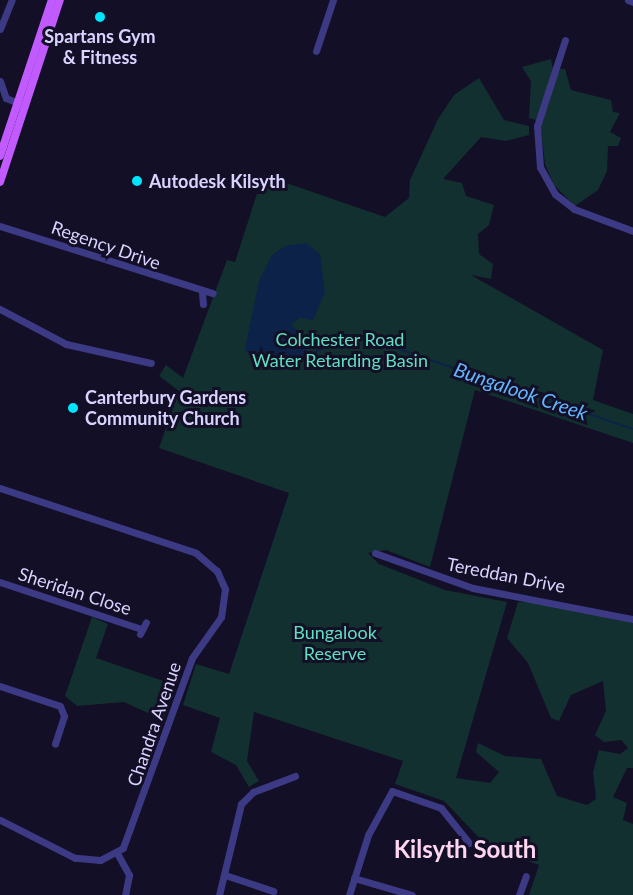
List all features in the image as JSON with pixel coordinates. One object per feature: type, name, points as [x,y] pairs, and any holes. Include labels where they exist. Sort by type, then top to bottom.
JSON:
[{"type":"main road","points":[[0,182],[52,0]]},
{"type":"main road","points":[[0,156],[60,0]]},
{"type":"street","points":[[0,29],[12,0]]},
{"type":"street","points":[[316,51],[333,0]]},
{"type":"street","points":[[628,0],[633,2]]},
{"type":"street","points":[[565,40],[537,126],[540,167],[548,185],[574,209],[633,231]]},
{"type":"street","points":[[0,81],[6,98],[21,104]]},
{"type":"street","name":"Regency Drive","points":[[0,226],[202,293],[213,293]]},
{"type":"street","points":[[202,293],[202,304]]},
{"type":"street","points":[[0,309],[66,344],[151,363]]},
{"type":"street","name":"Chandra Avenue","points":[[0,488],[195,553],[217,571],[225,589],[217,625],[192,657],[134,828],[117,853]]},
{"type":"street","name":"Tereddan Drive","points":[[375,553],[473,588],[633,619]]},
{"type":"street","name":"Sheridan Close","points":[[0,582],[140,632],[146,622]]},
{"type":"street","points":[[0,686],[62,708],[55,744]]},
{"type":"street","points":[[219,895],[241,804],[253,792],[295,776]]},
{"type":"street","points":[[349,895],[388,794],[441,808],[469,843]]},
{"type":"street","points":[[0,820],[75,858],[94,861],[117,853],[129,875],[125,895]]},
{"type":"street","points":[[225,875],[273,891]]},
{"type":"street","points":[[519,895],[526,876]]},
{"type":"street","points":[[354,878],[412,895]]},
{"type":"green space","points":[[551,59],[553,69],[565,69],[571,90],[611,100],[613,112],[620,113],[610,132],[621,138],[618,146],[608,146],[607,171],[598,190],[575,206],[554,185],[545,164],[540,121],[529,118],[531,81],[522,67]]},
{"type":"green space","points":[[479,78],[504,120],[529,126],[529,135],[506,141],[481,137],[443,179],[462,183],[466,196],[494,205],[489,225],[478,234],[479,254],[493,264],[491,279],[471,275],[603,350],[593,400],[633,414],[633,443],[475,390],[430,567],[386,550],[368,553],[379,564],[445,590],[507,602],[456,778],[490,783],[499,772],[476,752],[478,743],[505,756],[541,759],[557,796],[587,805],[596,799],[593,772],[599,750],[620,754],[628,748],[621,740],[604,742],[595,735],[606,711],[603,681],[571,695],[559,721],[551,718],[528,663],[507,638],[518,602],[555,603],[633,622],[633,768],[627,768],[613,797],[627,803],[623,820],[633,824],[633,895],[529,895],[539,865],[488,847],[444,801],[395,784],[403,761],[254,712],[247,761],[259,781],[249,787],[236,765],[211,752],[220,718],[183,705],[196,664],[229,674],[289,493],[159,448],[179,391],[159,376],[166,365],[183,378],[227,260],[235,262],[263,175],[385,217],[409,198],[410,180],[438,119],[454,95]]},
{"type":"green space","points":[[92,617],[108,624],[96,658],[175,685],[163,720],[124,702],[77,706],[65,696]]},
{"type":"water","points":[[306,243],[320,254],[325,292],[313,320],[300,318],[291,324],[303,336],[308,356],[280,355],[277,371],[252,360],[245,349],[259,281],[272,255],[285,246]]},
{"type":"waterway","name":"Bungalook Creek","points":[[308,356],[335,342],[381,338],[399,349],[633,429]]},
{"type":"place","name":"Spartans Gym & Fitness","points":[[100,17]]},
{"type":"place","name":"Autodesk Kilsyth","points":[[137,181]]},
{"type":"place","name":"Canterbury Gardens Community Church","points":[[73,408]]},
{"type":"district","name":"Kilsyth South","points":[[465,849]]},
{"type":"park label","name":"Colchester Road Water Retarding Basin","points":[[340,350]]},
{"type":"park label","name":"Bungalook Reserve","points":[[335,643]]}]
